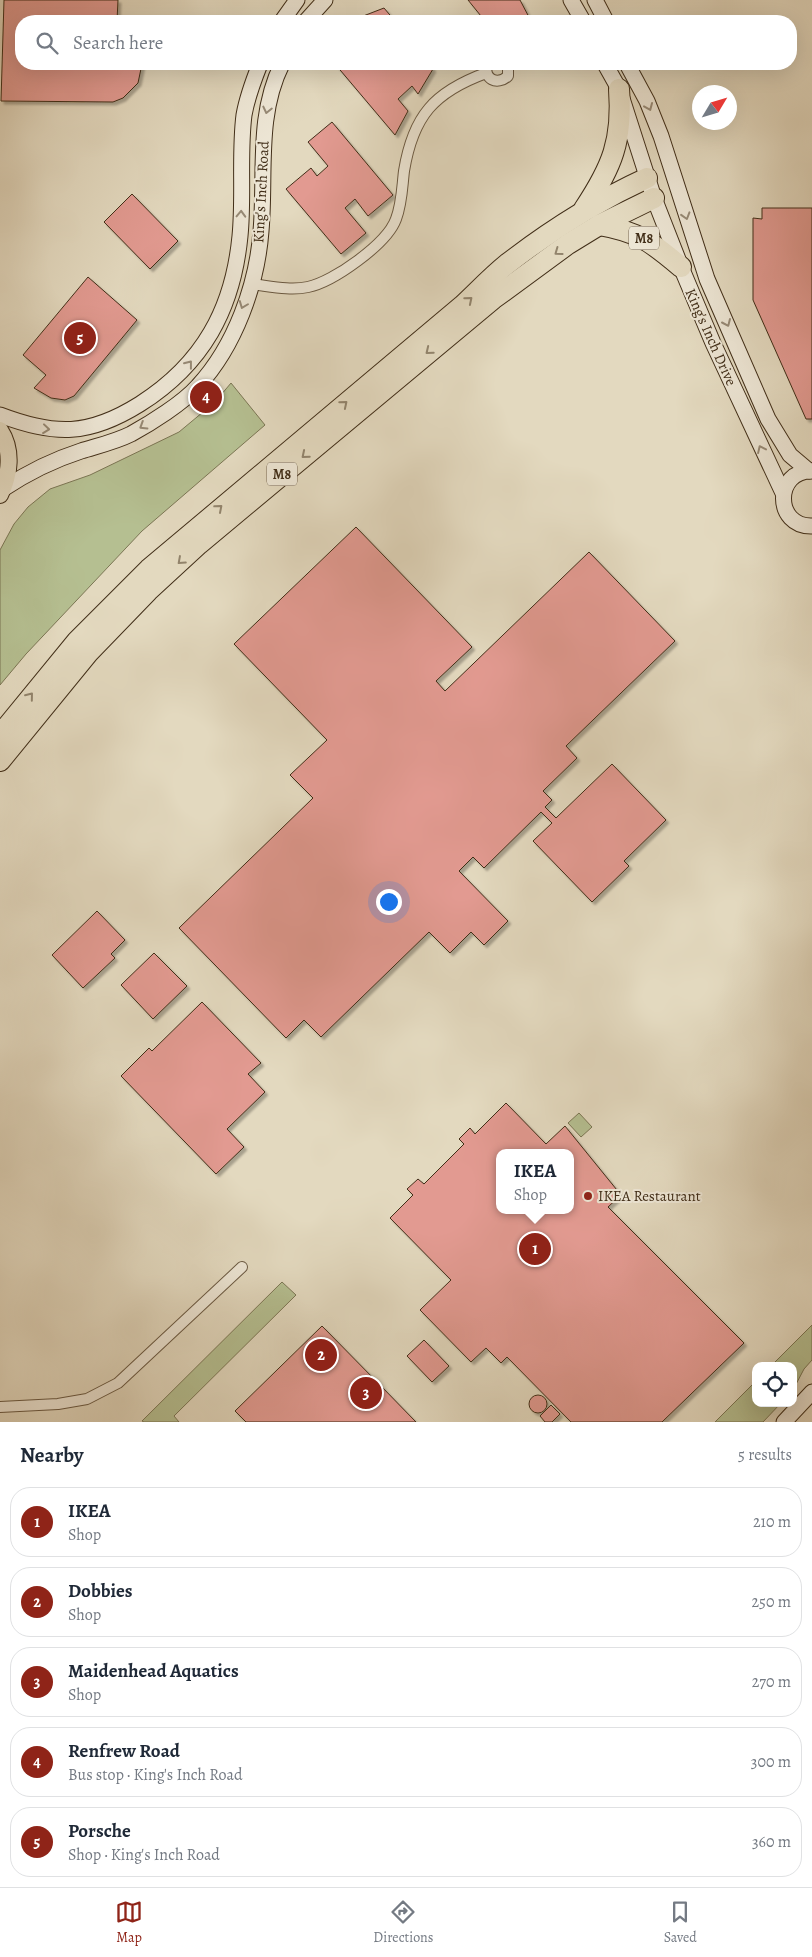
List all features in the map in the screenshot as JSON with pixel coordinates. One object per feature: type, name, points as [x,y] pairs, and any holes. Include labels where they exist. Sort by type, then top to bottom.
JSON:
[{"type":"highway","name":"M8","points":[[582,212],[606,174],[618,143],[621,114],[619,89]]},
{"type":"highway","name":"M8","points":[[0,735],[77,641],[154,564],[478,292],[505,266],[552,230],[647,178]]},
{"type":"highway","name":"M8","points":[[0,761],[100,640],[148,591],[199,544],[493,299],[568,244],[599,225],[654,198]]},
{"type":"highway","name":"M8","points":[[599,225],[626,230],[639,235],[656,246],[681,267]]},
{"type":"main road","points":[[0,430],[8,446],[9,461],[1,492]]},
{"type":"street","points":[[286,15],[297,0]]},
{"type":"street","points":[[311,15],[325,0]]},
{"type":"street","points":[[571,0],[580,15]]},
{"type":"street","points":[[595,0],[603,15]]},
{"type":"street","name":"King's Inch Road","points":[[0,415],[48,430],[66,430],[106,422],[149,398],[183,372],[210,336],[230,296],[240,236],[244,114],[258,70]]},
{"type":"street","name":"King's Inch Road","points":[[1,492],[54,460],[130,435],[163,414],[198,387],[226,350],[251,284],[261,232],[265,118],[274,79],[279,70]]},
{"type":"street","points":[[251,284],[289,288],[309,287],[346,270],[375,248],[396,222],[403,197],[403,178],[411,140],[423,117],[435,100],[451,87],[483,70]]},
{"type":"street","points":[[487,70],[489,78],[495,82],[503,80],[508,76],[508,70]]},
{"type":"street","name":"King's Inch Drive","points":[[608,70],[619,89],[647,178],[681,267],[713,343],[783,493],[785,511],[805,525],[812,538]]},
{"type":"street","name":"King's Inch Drive","points":[[630,70],[648,101],[707,279],[768,418],[790,455],[811,471]]},
{"type":"street","points":[[647,178],[672,169]]},
{"type":"street","points":[[654,198],[678,189]]},
{"type":"street","name":"King's Inch Drive","points":[[783,493],[792,477],[811,471]]},
{"type":"street","points":[[0,1407],[58,1404],[87,1399],[118,1384],[242,1267]]},
{"type":"street","points":[[784,1422],[812,1392]]},
{"type":"green space","points":[[231,383],[265,425],[142,531],[26,654],[0,685],[0,550],[14,524],[28,507],[50,489],[90,475],[179,432],[215,402]]},
{"type":"green space","points":[[579,1113],[592,1127],[581,1137],[568,1123]]},
{"type":"green space","points":[[282,1282],[296,1295],[174,1416],[179,1422],[142,1421]]},
{"type":"green space","points":[[812,1325],[812,1360],[804,1369],[797,1382],[797,1362],[775,1362]]},
{"type":"green space","points":[[752,1385],[752,1407],[777,1407],[763,1422],[715,1422]]},
{"type":"building","points":[[4,0],[118,0],[117,15],[15,15],[15,70],[141,70],[138,83],[123,98],[113,102],[1,101]]},
{"type":"building","points":[[468,0],[520,0],[528,15],[480,15]]},
{"type":"building","points":[[384,8],[390,15],[366,15]]},
{"type":"building","points":[[340,70],[432,70],[418,94],[412,86],[398,99],[408,111],[395,135]]},
{"type":"building","points":[[332,122],[393,195],[368,216],[355,199],[345,208],[366,233],[341,254],[286,189],[311,168],[317,176],[328,166],[308,142]]},
{"type":"building","points":[[132,194],[178,241],[150,269],[104,222]]},
{"type":"building","points":[[762,208],[812,208],[812,419],[806,419],[753,300],[753,218],[762,219]]},
{"type":"building","points":[[88,277],[137,320],[74,396],[65,400],[51,398],[34,388],[46,375],[23,355]]},
{"type":"building","points":[[356,527],[472,647],[436,681],[445,691],[589,552],[675,641],[566,746],[577,758],[543,791],[552,800],[545,807],[556,818],[612,764],[666,820],[624,861],[629,866],[592,902],[533,841],[552,823],[541,812],[484,868],[473,857],[459,871],[508,921],[484,945],[471,932],[450,953],[429,932],[321,1037],[304,1020],[286,1038],[179,928],[313,798],[290,775],[327,740],[234,644]]},
{"type":"building","points":[[97,911],[125,940],[111,954],[115,958],[83,988],[52,955]]},
{"type":"building","points":[[154,953],[187,986],[153,1019],[121,985]]},
{"type":"building","points":[[202,1002],[261,1063],[248,1074],[265,1092],[227,1129],[244,1147],[216,1174],[121,1076],[149,1048],[152,1051]]},
{"type":"building","points":[[506,1103],[546,1144],[565,1126],[621,1195],[608,1207],[744,1343],[662,1422],[571,1422],[507,1357],[501,1363],[486,1348],[471,1362],[420,1310],[451,1280],[390,1218],[413,1195],[407,1189],[418,1179],[424,1184],[464,1144],[459,1139],[470,1128],[475,1134]]},
{"type":"building","points":[[322,1326],[416,1422],[246,1422],[235,1411]]},
{"type":"building","points":[[424,1340],[449,1366],[432,1382],[407,1356]]},
{"type":"building","points":[[538,1395],[544,1398],[547,1404],[544,1410],[538,1413],[532,1410],[529,1404],[532,1398]]},
{"type":"building","points":[[551,1405],[560,1414],[552,1422],[545,1422],[540,1416]]},
{"type":"place","name":"Porsche","points":[[80,338]]},
{"type":"place","name":"Renfrew Road","points":[[206,397]]},
{"type":"place","name":"IKEA Restaurant","points":[[588,1196]]},
{"type":"place","name":"IKEA","points":[[535,1249]]},
{"type":"place","name":"Dobbies","points":[[321,1355]]},
{"type":"place","name":"Maidenhead Aquatics","points":[[366,1393]]}]
